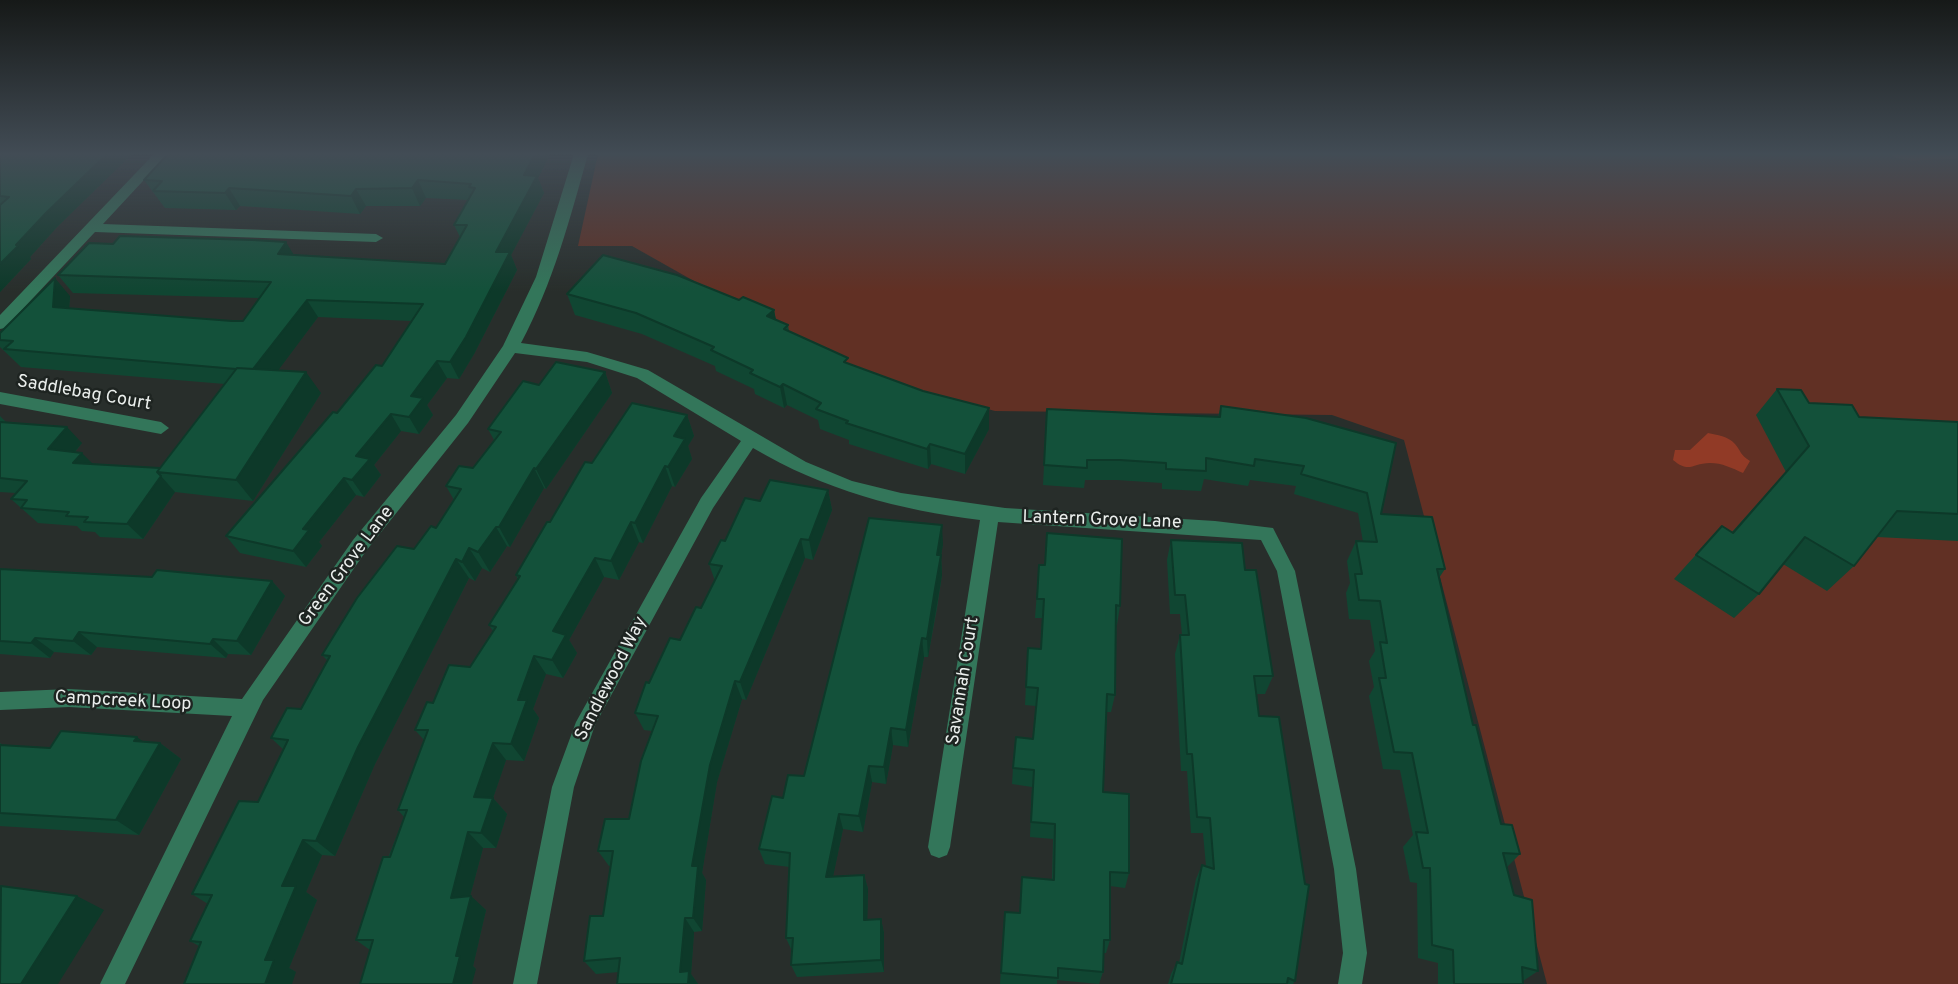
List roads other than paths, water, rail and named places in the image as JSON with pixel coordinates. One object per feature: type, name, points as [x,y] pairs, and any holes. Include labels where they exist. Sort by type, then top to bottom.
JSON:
[{"type":"street","points":[[0,324],[118,200]]},
{"type":"street","name":"Green Grove Lane","points":[[112,984],[247,708],[268,671],[327,595],[370,532],[427,466],[511,346],[543,280],[567,200]]},
{"type":"street","points":[[91,228],[376,238]]},
{"type":"street","name":"Lantern Grove Lane","points":[[511,346],[607,361],[658,381],[750,440],[794,464],[847,486],[910,504],[990,516],[1203,525],[1266,533],[1286,571],[1345,869],[1355,953],[1350,984]]},
{"type":"street","name":"Saddlebag Court","points":[[0,398],[161,428]]},
{"type":"street","name":"Sandlewood Way","points":[[525,984],[563,788],[586,722],[700,515],[750,440]]},
{"type":"street","name":"Savannah Court","points":[[939,846],[990,516]]},
{"type":"street","name":"Campcreek Loop","points":[[0,701],[69,698],[247,708]]}]
